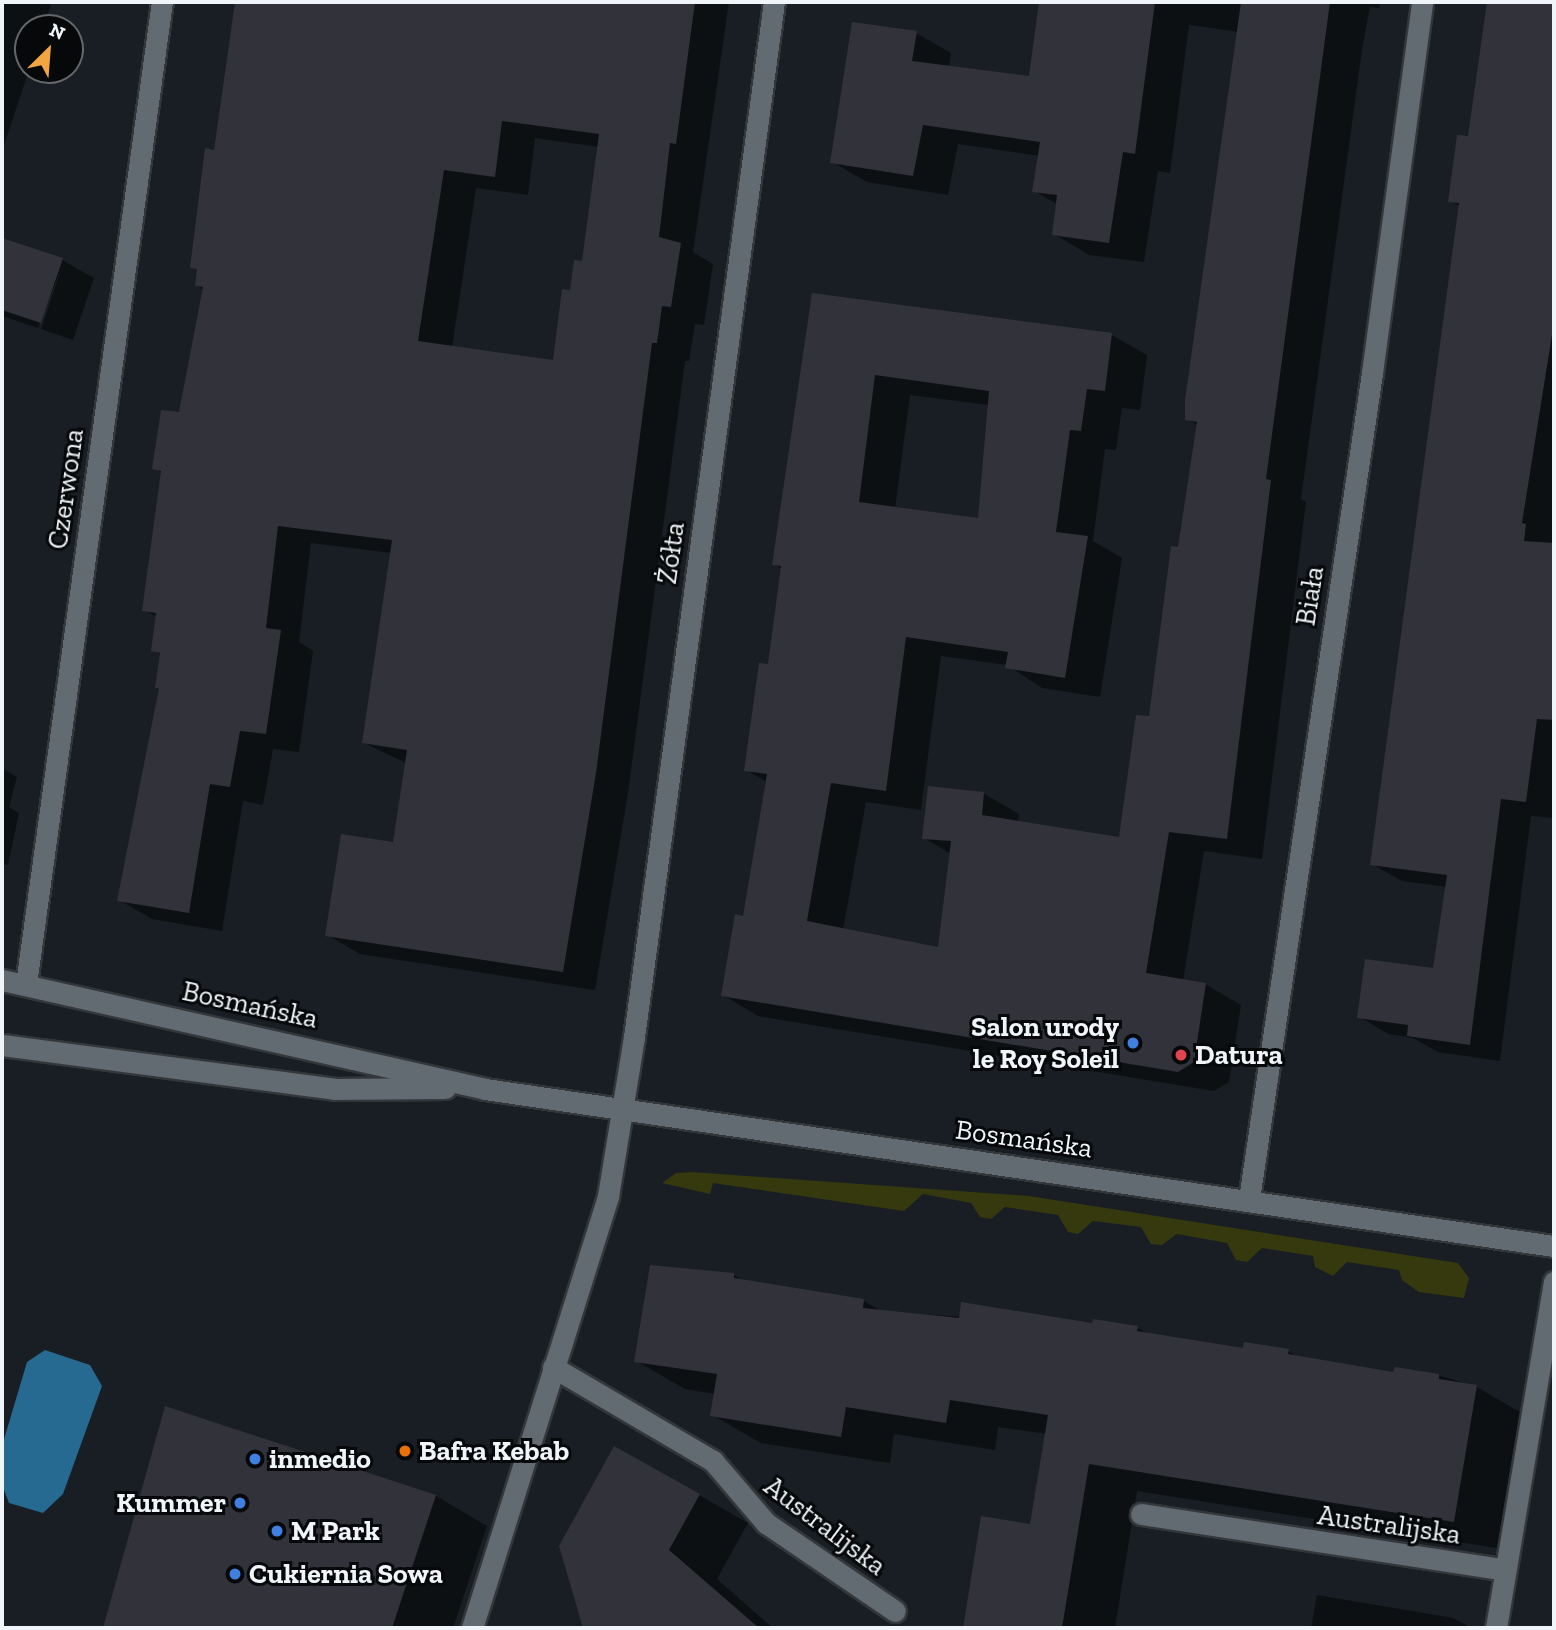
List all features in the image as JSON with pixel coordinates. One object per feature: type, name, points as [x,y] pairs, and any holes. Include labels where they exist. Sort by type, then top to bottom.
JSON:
[{"type":"street","name":"Czerwona","points":[[26,985],[162,2]]},
{"type":"street","name":"Żółta","points":[[622,1112],[774,2]]},
{"type":"street","name":"Biała","points":[[1249,1199],[1372,373],[1422,2]]},
{"type":"street","name":"Bosmańska","points":[[2,980],[485,1089],[622,1112],[1249,1199],[1554,1246]]},
{"type":"street","name":"Bosmańska","points":[[2,1045],[334,1089],[485,1089]]},
{"type":"street","points":[[472,1628],[596,1242],[622,1112]]},
{"type":"street","points":[[1496,1628],[1554,1282]]},
{"type":"street","name":"Australijska","points":[[554,1367],[713,1461],[740,1497],[766,1523],[895,1611]]},
{"type":"street","name":"Australijska","points":[[1141,1514],[1505,1570]]},
{"type":"green space","points":[[676,1173],[1029,1196],[1458,1263],[1469,1278],[1464,1298],[1419,1292],[1402,1280],[1399,1270],[1347,1262],[1333,1276],[1315,1267],[1313,1256],[1262,1248],[1247,1262],[1236,1260],[1227,1243],[1177,1234],[1162,1245],[1151,1244],[1141,1227],[1093,1221],[1078,1234],[1068,1232],[1058,1215],[1005,1207],[991,1219],[980,1217],[971,1203],[923,1194],[904,1211],[713,1183],[710,1194],[662,1183]]},
{"type":"water","points":[[45,1350],[90,1365],[102,1386],[63,1494],[43,1513],[9,1503],[2,1485],[2,1446],[27,1362]]},
{"type":"building","points":[[235,2],[695,2],[676,144],[670,143],[659,237],[681,243],[671,307],[662,306],[657,343],[652,343],[596,773],[563,972],[325,936],[341,834],[393,842],[407,750],[362,743],[392,540],[278,526],[266,628],[281,630],[266,734],[240,731],[230,787],[210,784],[189,913],[117,901],[159,688],[155,688],[160,653],[151,651],[156,613],[142,611],[161,471],[152,469],[161,410],[179,412],[203,287],[195,286],[197,269],[190,268],[205,148],[214,150]],"holes":[[[502,121],[599,134],[582,261],[574,260],[570,290],[562,289],[553,360],[418,341],[444,170],[495,177]]]},
{"type":"building","points":[[1039,2],[1155,2],[1135,154],[1123,152],[1109,243],[1052,235],[1057,195],[1032,192],[1040,142],[923,125],[913,176],[830,163],[852,22],[917,31],[912,61],[1029,76]]},
{"type":"building","points":[[1241,2],[1330,2],[1266,479],[1271,480],[1227,839],[1169,832],[1146,973],[1206,983],[1194,1062],[1178,1072],[721,996],[735,914],[743,916],[767,774],[744,771],[759,663],[768,664],[781,566],[772,565],[812,293],[1112,333],[1105,391],[1087,389],[1081,431],[1070,430],[1056,532],[1088,536],[1065,678],[1005,668],[1008,652],[906,637],[886,791],[831,783],[807,921],[938,947],[951,841],[922,839],[928,786],[984,792],[982,815],[1119,837],[1136,715],[1149,716],[1171,546],[1178,547],[1197,422],[1185,420],[1185,400]],"holes":[[[875,375],[989,391],[978,518],[859,502]]]},
{"type":"building","points":[[1487,2],[1554,2],[1554,322],[1522,523],[1526,524],[1524,541],[1554,543],[1554,720],[1537,719],[1526,802],[1501,799],[1470,1045],[1407,1036],[1408,1025],[1357,1018],[1365,959],[1433,968],[1447,875],[1370,865],[1459,203],[1448,202],[1457,135],[1468,136]]},
{"type":"building","points":[[2,238],[63,258],[41,323],[2,310]]},
{"type":"building","points":[[650,1265],[734,1273],[734,1278],[864,1299],[863,1308],[959,1318],[961,1302],[1092,1323],[1093,1319],[1138,1326],[1137,1331],[1243,1348],[1244,1342],[1289,1349],[1288,1354],[1393,1372],[1395,1367],[1439,1374],[1439,1379],[1477,1385],[1454,1522],[1089,1464],[1062,1628],[963,1628],[981,1516],[1030,1524],[1048,1415],[950,1400],[946,1423],[846,1407],[841,1437],[710,1416],[717,1374],[634,1362]]},
{"type":"building","name":"M Park","points":[[165,1406],[436,1495],[392,1628],[103,1628]]},
{"type":"building","points":[[614,1446],[700,1494],[669,1550],[759,1628],[583,1628],[559,1546]]},
{"type":"place","name":"Salon urody le Roy Soleil","points":[[1133,1043]]},
{"type":"place","name":"Datura","points":[[1181,1055]]},
{"type":"place","name":"Bafra Kebab","points":[[405,1451]]},
{"type":"place","name":"inmedio","points":[[255,1459]]},
{"type":"place","name":"Kummer","points":[[240,1503]]},
{"type":"place","name":"M Park","points":[[277,1531]]},
{"type":"place","name":"Cukiernia Sowa","points":[[235,1574]]}]
